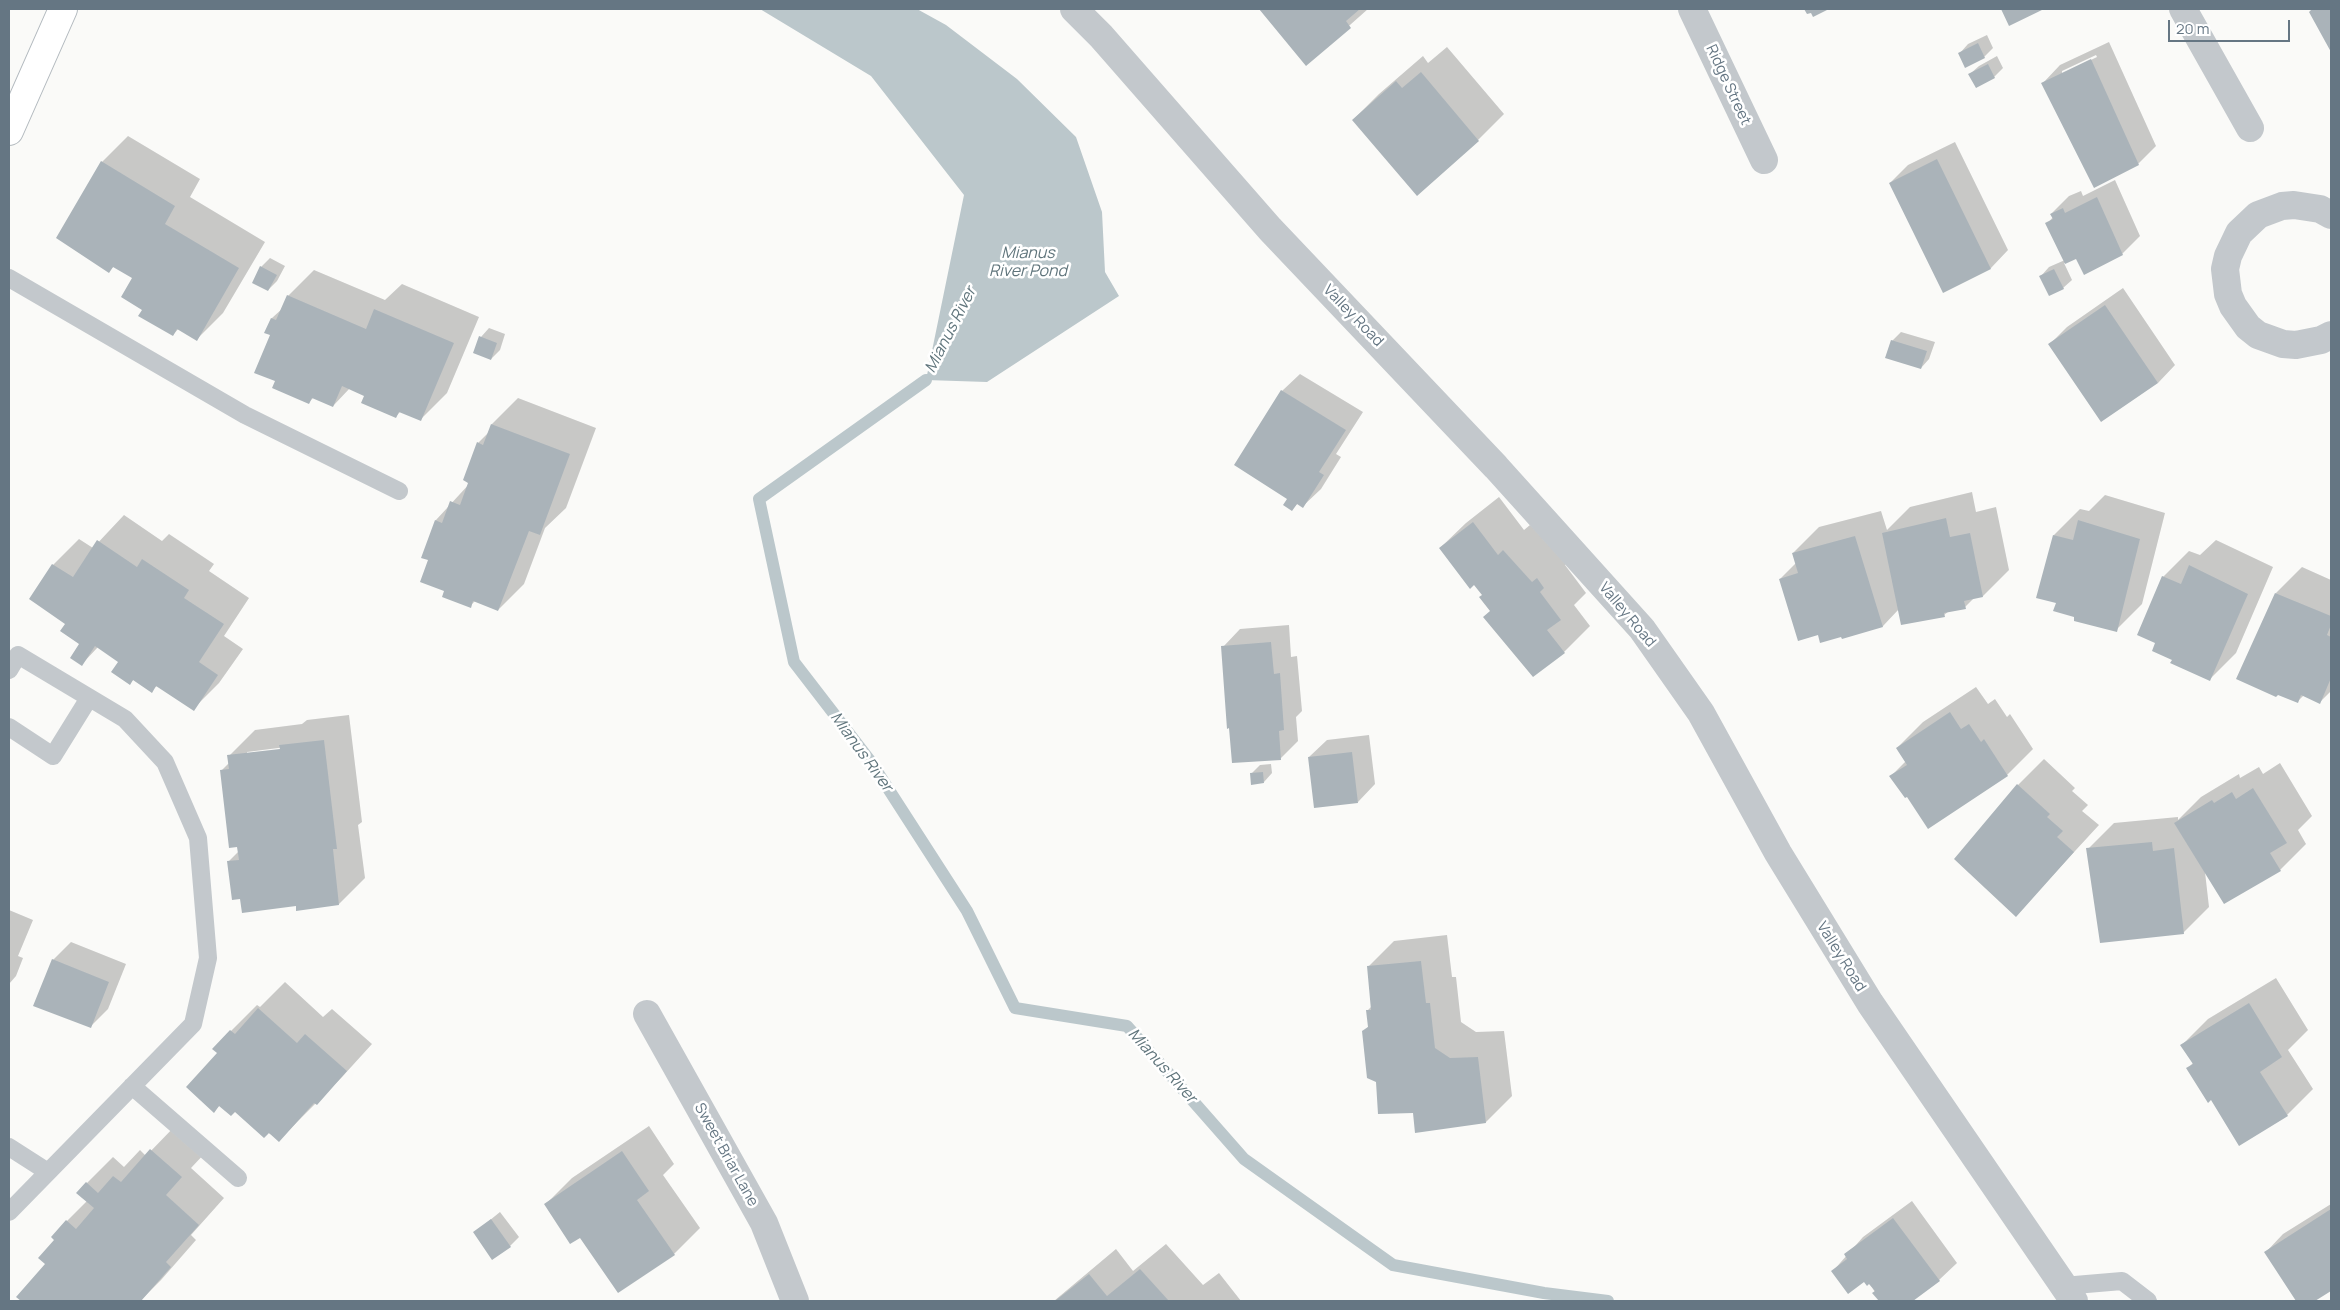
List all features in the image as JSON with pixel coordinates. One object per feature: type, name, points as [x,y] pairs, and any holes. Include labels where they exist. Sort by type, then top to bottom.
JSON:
[{"type":"main road","points":[[9,132],[63,9]]},
{"type":"street","name":"Valley Road","points":[[1074,9],[1101,36],[1270,229],[1496,467],[1642,629],[1701,713],[1778,853],[1870,1003],[2069,1294]]},
{"type":"street","name":"Ridge Street","points":[[1692,9],[1764,160]]},
{"type":"street","points":[[2183,9],[2250,128]]},
{"type":"street","points":[[2331,214],[2320,209],[2294,204],[2282,206],[2258,215],[2239,233],[2228,256],[2225,269],[2228,294],[2233,306],[2248,327],[2258,335],[2283,344],[2296,345],[2321,340],[2331,335]]},
{"type":"street","name":"Sweet Briar Lane","points":[[647,1014],[764,1223],[795,1301]]},
{"type":"lane","points":[[9,278],[245,415],[399,491]]},
{"type":"lane","points":[[9,670],[18,655],[124,719],[165,762],[198,838],[208,958],[193,1024],[9,1212]]},
{"type":"lane","points":[[9,728],[53,756],[89,698]]},
{"type":"lane","points":[[132,1086],[238,1178]]},
{"type":"lane","points":[[9,1147],[48,1172]]},
{"type":"lane","points":[[2069,1294],[2122,1281],[2148,1301]]},
{"type":"water","name":"Mianus River Pond","points":[[760,9],[917,9],[946,25],[1017,79],[1076,137],[1102,212],[1105,272],[1119,296],[987,382],[926,380],[964,195],[871,76]]},
{"type":"building","points":[[1259,9],[1360,9],[1346,21],[1351,28],[1306,66]]},
{"type":"building","points":[[1804,9],[1829,9],[1813,17],[1811,13],[1807,14]]},
{"type":"building","points":[[2001,9],[2044,9],[2009,26]]},
{"type":"building","points":[[2312,9],[2331,9],[2331,52],[2309,12]]},
{"type":"building","points":[[1978,43],[1985,58],[1965,68],[1958,53]]},
{"type":"building","points":[[2091,59],[2139,165],[2094,188],[2041,83]]},
{"type":"building","points":[[1988,64],[1995,78],[1976,88],[1968,74]]},
{"type":"building","points":[[1421,72],[1479,141],[1417,196],[1352,120],[1396,81],[1402,88]]},
{"type":"building","points":[[1937,159],[1991,269],[1943,293],[1889,183]]},
{"type":"building","points":[[101,161],[175,206],[165,224],[239,268],[197,341],[177,329],[173,336],[138,316],[142,310],[121,297],[132,278],[113,267],[109,273],[56,238]]},
{"type":"building","points":[[2097,197],[2123,255],[2084,275],[2076,259],[2065,264],[2045,223],[2053,219],[2050,214],[2063,208],[2065,213]]},
{"type":"building","points":[[260,266],[277,275],[268,291],[252,283]]},
{"type":"building","points":[[2054,269],[2064,289],[2049,296],[2039,276]]},
{"type":"building","points":[[287,295],[366,329],[374,309],[454,343],[421,421],[399,412],[396,418],[361,403],[364,396],[342,386],[333,407],[312,398],[309,404],[272,388],[275,381],[254,373],[270,335],[264,333],[271,318],[276,320]]},
{"type":"building","points":[[2105,305],[2158,383],[2101,422],[2048,344]]},
{"type":"building","points":[[479,336],[497,343],[491,360],[473,353]]},
{"type":"building","points":[[1891,340],[1927,351],[1921,369],[1885,358]]},
{"type":"building","points":[[1281,390],[1346,430],[1319,472],[1324,475],[1303,508],[1297,504],[1292,511],[1283,505],[1287,499],[1234,465]]},
{"type":"building","points":[[491,424],[570,454],[540,535],[529,531],[498,611],[473,601],[471,608],[442,597],[444,591],[420,582],[428,560],[421,558],[435,520],[442,523],[450,501],[460,505],[468,483],[463,480],[477,442],[483,445]]},
{"type":"building","points":[[1946,518],[1950,537],[1970,533],[1983,597],[1964,601],[1966,609],[1944,613],[1945,617],[1901,625],[1882,533]]},
{"type":"building","points":[[2078,520],[2140,539],[2117,632],[2074,621],[2074,617],[2053,611],[2056,603],[2036,598],[2053,535],[2073,540]]},
{"type":"building","points":[[1473,522],[1498,555],[1503,550],[1532,582],[1537,578],[1544,588],[1540,592],[1561,620],[1547,630],[1565,653],[1533,677],[1483,617],[1490,611],[1479,597],[1482,595],[1474,585],[1470,589],[1439,548]]},
{"type":"building","points":[[1855,536],[1883,627],[1842,639],[1841,637],[1820,643],[1818,635],[1798,641],[1779,579],[1798,573],[1792,553]]},
{"type":"building","points":[[97,540],[137,567],[142,559],[189,590],[184,598],[224,624],[199,662],[218,675],[194,711],[156,686],[152,693],[133,680],[130,685],[111,672],[118,662],[95,646],[82,666],[70,658],[79,644],[60,631],[65,624],[29,599],[52,564],[73,577]]},
{"type":"building","points":[[2189,565],[2248,594],[2210,681],[2170,663],[2172,660],[2152,651],[2155,643],[2137,635],[2162,576],[2181,584]]},
{"type":"building","points":[[2275,593],[2331,616],[2331,625],[2327,635],[2331,637],[2331,678],[2320,704],[2301,695],[2298,703],[2278,695],[2276,697],[2236,679]]},
{"type":"building","points":[[1271,642],[1274,674],[1280,673],[1284,730],[1279,731],[1281,760],[1232,763],[1229,728],[1227,729],[1221,646]]},
{"type":"building","points":[[1950,712],[1961,729],[1969,724],[1981,742],[1984,739],[2008,776],[1928,829],[1907,797],[1905,798],[1889,776],[1907,765],[1896,748]]},
{"type":"building","points":[[324,740],[337,849],[333,849],[339,905],[296,911],[296,906],[242,913],[240,899],[232,900],[227,861],[239,860],[237,847],[229,848],[220,770],[229,769],[227,755],[280,749],[279,745]]},
{"type":"building","points":[[1352,752],[1358,803],[1314,808],[1308,757]]},
{"type":"building","points":[[1263,772],[1264,783],[1251,785],[1250,773]]},
{"type":"building","points":[[2017,784],[2050,814],[2047,817],[2063,831],[2057,837],[2074,852],[2016,917],[1954,859]]},
{"type":"building","points":[[2253,788],[2287,843],[2270,853],[2281,871],[2224,904],[2174,823],[2212,800],[2214,803],[2232,792],[2236,799]]},
{"type":"building","points":[[2152,842],[2153,851],[2174,848],[2184,934],[2100,943],[2086,848]]},
{"type":"building","points":[[52,959],[109,982],[91,1028],[33,1006]]},
{"type":"building","points":[[1421,961],[1426,1003],[1430,1003],[1435,1048],[1450,1058],[1478,1057],[1486,1123],[1415,1133],[1413,1113],[1378,1114],[1376,1082],[1367,1078],[1362,1031],[1368,1027],[1366,1010],[1371,1010],[1367,966]]},
{"type":"building","points":[[2249,1003],[2282,1057],[2260,1072],[2288,1116],[2239,1146],[2211,1100],[2208,1103],[2186,1068],[2193,1064],[2180,1045]]},
{"type":"building","points":[[258,1008],[297,1043],[305,1034],[347,1071],[317,1105],[314,1103],[279,1142],[269,1133],[264,1138],[235,1112],[231,1116],[219,1106],[214,1113],[186,1087],[217,1053],[212,1049],[230,1030],[235,1034]]},
{"type":"building","points":[[150,1149],[182,1177],[166,1195],[199,1225],[166,1262],[171,1267],[141,1301],[21,1301],[16,1297],[45,1264],[38,1258],[54,1240],[51,1237],[66,1220],[76,1229],[94,1208],[76,1193],[86,1182],[98,1193],[113,1176],[121,1182]]},
{"type":"building","points":[[622,1151],[649,1191],[637,1200],[675,1255],[618,1293],[580,1238],[570,1244],[544,1204]]},
{"type":"building","points":[[2331,1209],[2331,1291],[2315,1301],[2296,1301],[2264,1252]]},
{"type":"building","points":[[1893,1218],[1940,1281],[1913,1301],[1879,1301],[1872,1293],[1875,1291],[1869,1284],[1867,1286],[1864,1282],[1848,1294],[1831,1271],[1847,1259],[1844,1254]]},
{"type":"building","points":[[491,1219],[511,1247],[492,1260],[473,1232]]},
{"type":"building","points":[[1140,1269],[1169,1301],[1055,1301],[1089,1274],[1107,1296]]},
{"type":"waterway","name":"Mianus River","points":[[926,380],[759,499],[794,662],[871,762],[967,911],[1015,1008],[1127,1026],[1244,1159],[1393,1265],[1544,1293],[1608,1301]]}]
